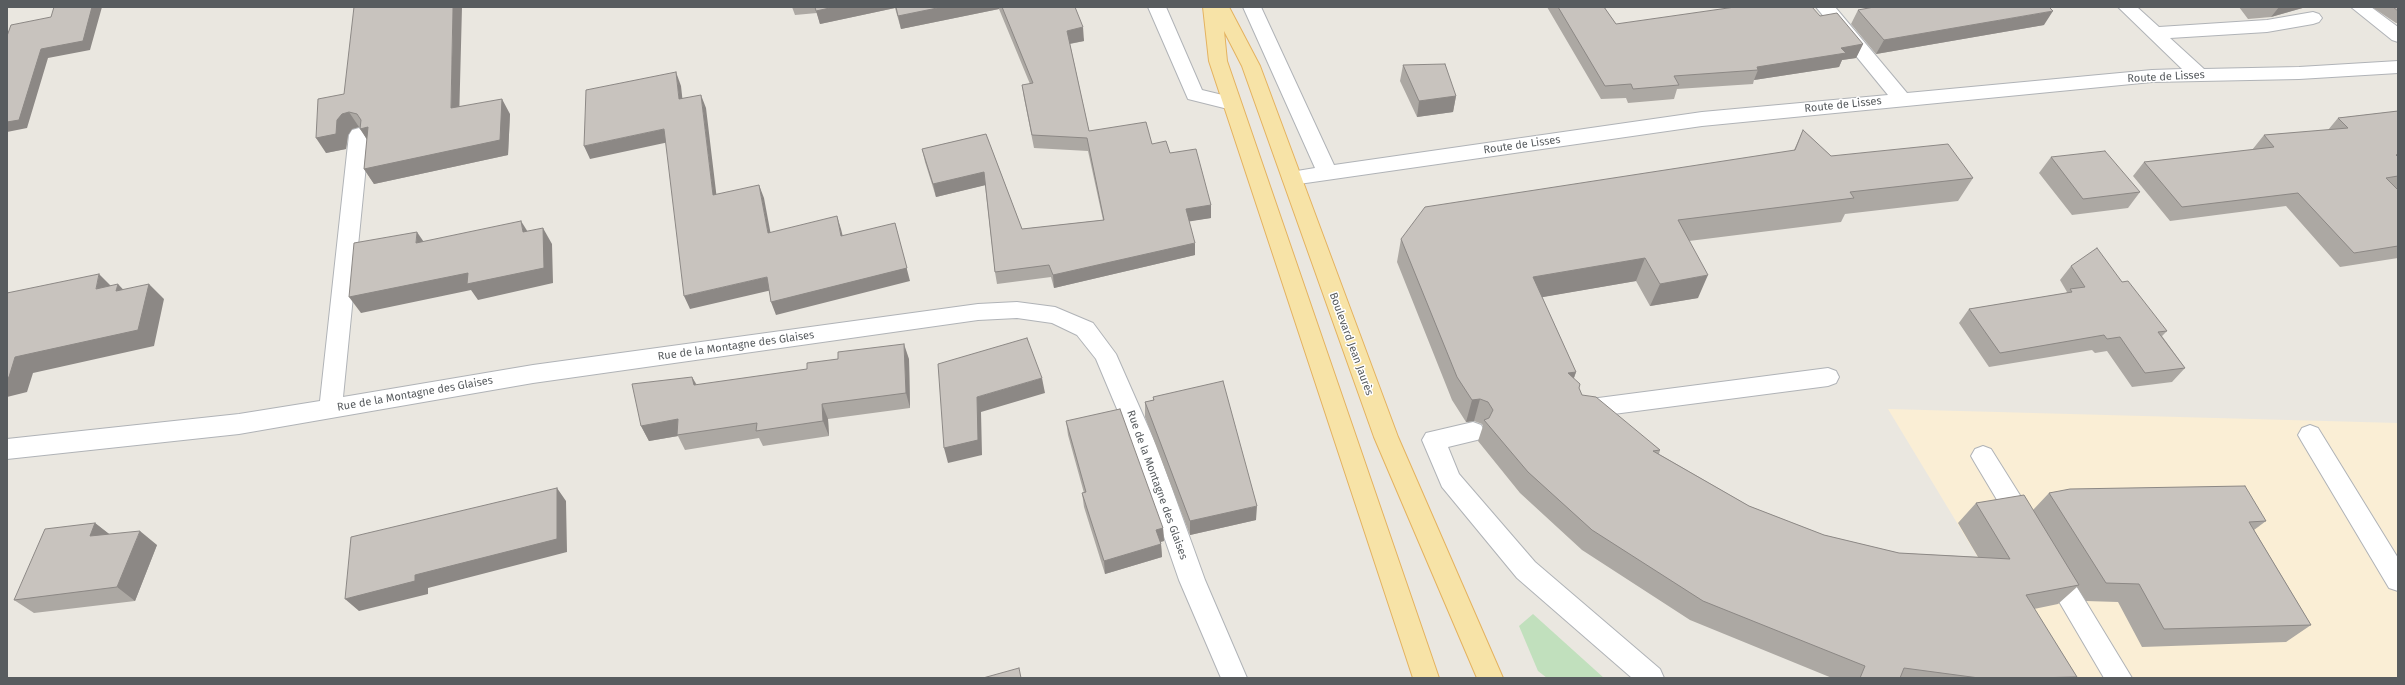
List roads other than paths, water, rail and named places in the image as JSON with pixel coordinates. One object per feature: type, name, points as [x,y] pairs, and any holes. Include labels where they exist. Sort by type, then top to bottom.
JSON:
[{"type":"main road","points":[[1212,7],[1218,61],[1426,678]]},
{"type":"main road","name":"Boulevard Jean Jaurès","points":[[1220,7],[1250,66],[1386,437],[1490,678]]},
{"type":"street","points":[[1157,7],[1195,95],[1232,104]]},
{"type":"street","points":[[1252,7],[1328,174]]},
{"type":"street","points":[[1824,7],[1902,99]]},
{"type":"street","points":[[2127,7],[2199,75]]},
{"type":"street","points":[[2360,7],[2398,36]]},
{"type":"street","points":[[2155,33],[2267,26],[2312,18]]},
{"type":"street","name":"Route de Lisses","points":[[1292,178],[1702,119],[2152,76],[2299,73],[2398,67]]},
{"type":"street","points":[[331,408],[359,135]]},
{"type":"street","name":"Rue de la Montagne des Glaises","points":[[7,449],[238,424],[533,374],[970,313],[1017,310],[1055,315],[1085,329],[1105,354],[1145,447],[1192,580],[1234,678]]},
{"type":"street","points":[[1583,409],[1828,377]]},
{"type":"street","points":[[1473,432],[1434,440],[1450,480],[1526,570],[1651,678]]},
{"type":"street","points":[[2310,435],[2398,580]]},
{"type":"street","points":[[1983,456],[2119,678]]}]
